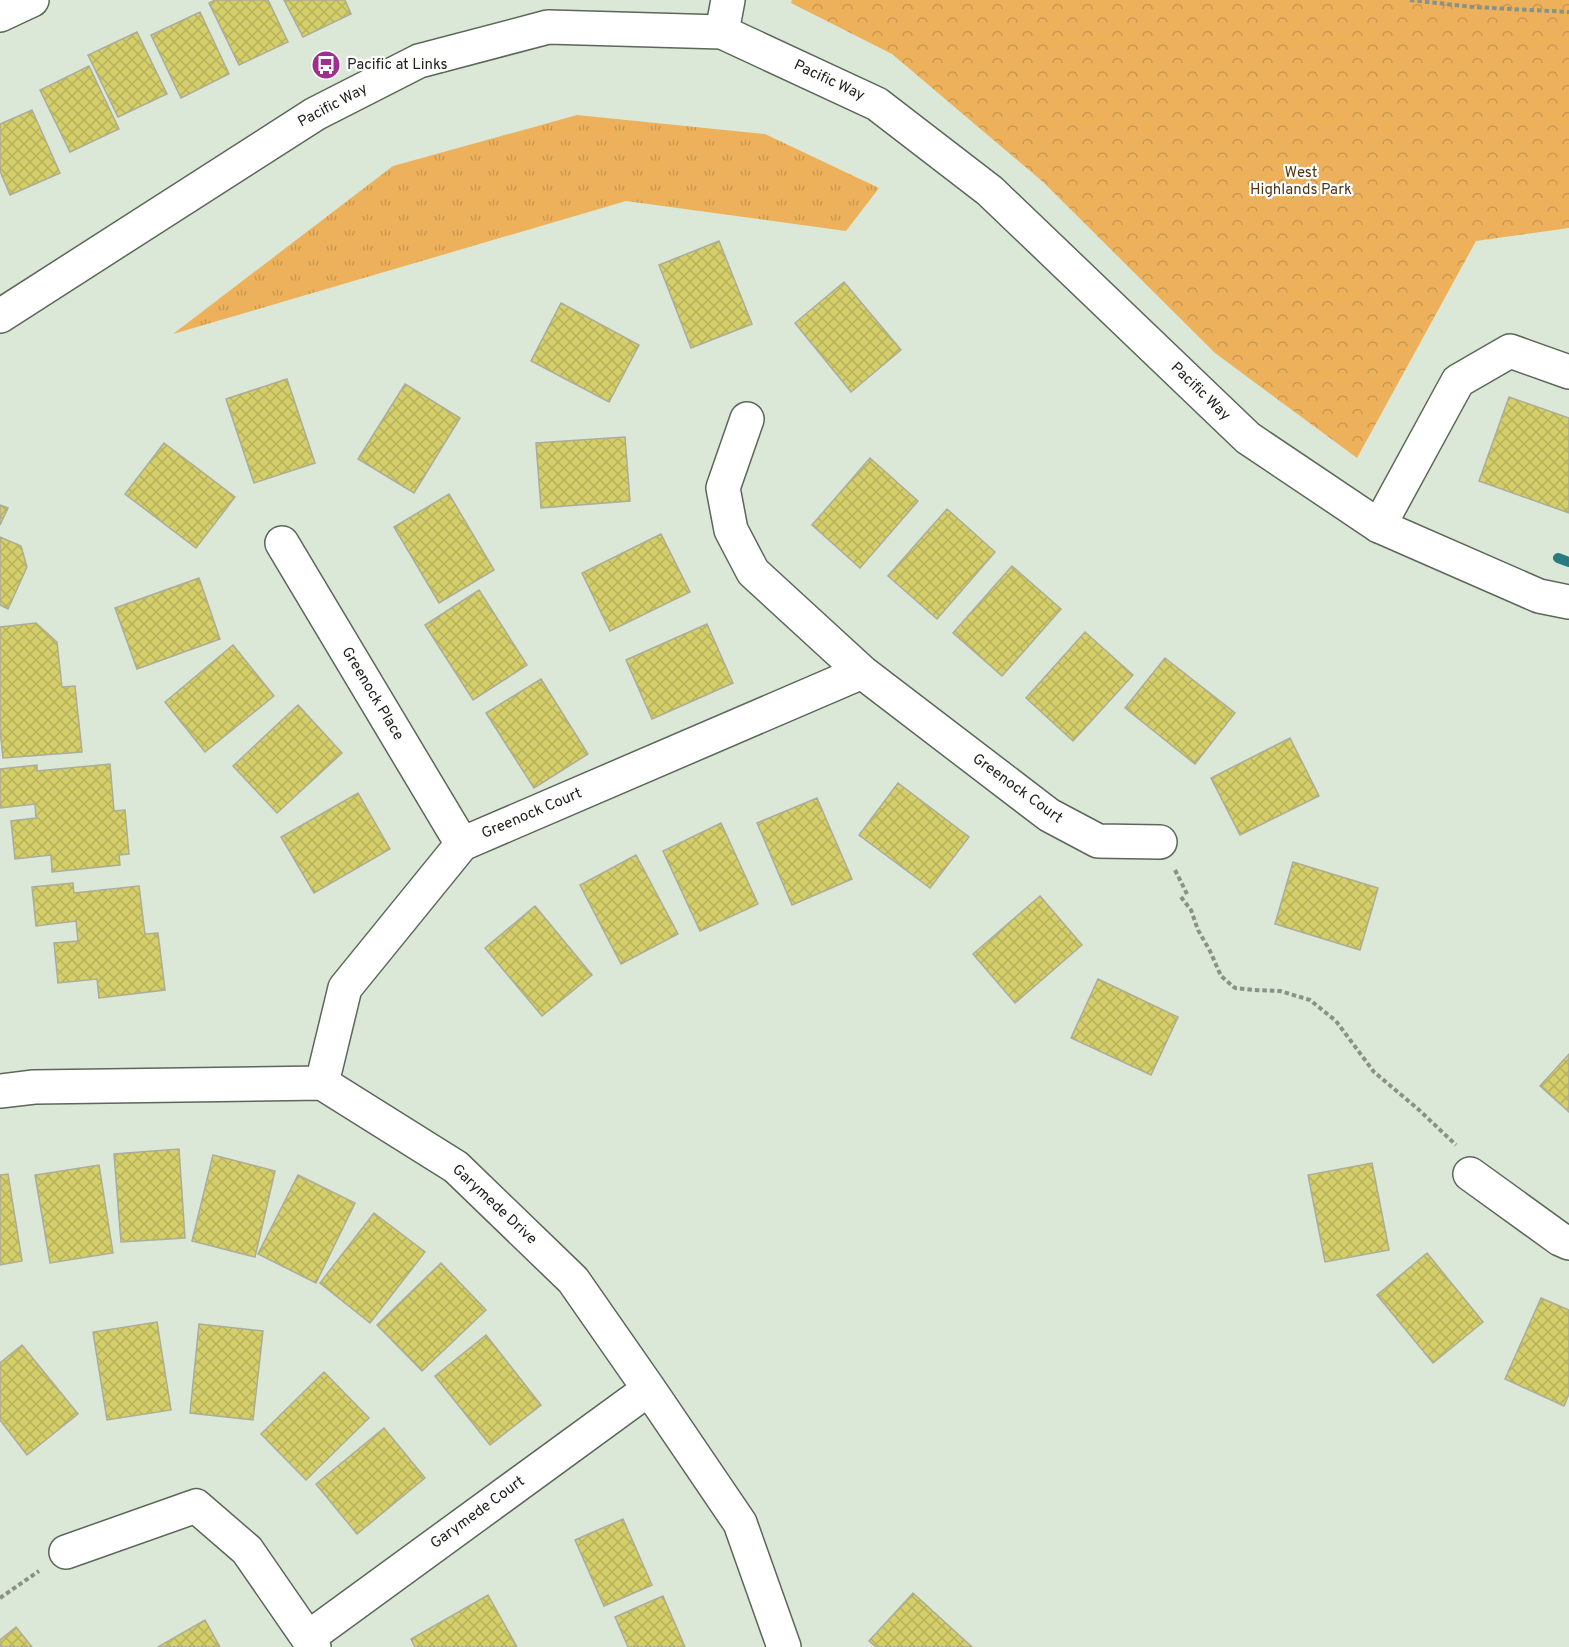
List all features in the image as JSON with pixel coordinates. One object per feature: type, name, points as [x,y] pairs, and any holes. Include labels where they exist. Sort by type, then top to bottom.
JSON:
[{"type":"street","points":[[0,15],[32,0]]},
{"type":"street","points":[[722,32],[728,0]]},
{"type":"street","name":"Pacific Way","points":[[0,316],[315,114],[419,61],[548,27],[722,32],[877,104],[990,191],[1248,438],[1379,526],[1539,596],[1569,602]]},
{"type":"street","points":[[1379,526],[1458,381],[1510,351],[1569,372]]},
{"type":"street","name":"Greenock Court","points":[[747,419],[723,488],[731,530],[753,572],[862,672],[1049,815],[1098,842],[1160,842]]},
{"type":"street","name":"Greenock Place","points":[[282,543],[462,844]]},
{"type":"street","name":"Greenock Court","points":[[322,1083],[345,988],[462,844],[862,672]]},
{"type":"street","points":[[0,1091],[34,1087],[322,1083]]},
{"type":"street","name":"Garymede Drive","points":[[322,1083],[456,1167],[573,1280],[740,1523],[784,1647]]},
{"type":"street","points":[[1465,1162],[1560,1239],[1569,1243]]},
{"type":"street","name":"Garymede Court","points":[[66,1552],[196,1506],[247,1550],[311,1642],[649,1389]]},
{"type":"path","points":[[1410,0],[1473,7],[1569,12]]},
{"type":"path","points":[[1181,897],[1191,910],[1198,930],[1221,976],[1235,988],[1280,991],[1310,1000],[1336,1022],[1374,1072],[1418,1109],[1465,1162]]},
{"type":"path","points":[[0,1598],[66,1552]]},
{"type":"green space","name":"West Highlands Park","points":[[792,0],[1569,0],[1569,228],[1476,241],[1357,458],[1215,353],[1042,181],[892,54],[791,3]]},
{"type":"green space","points":[[577,115],[765,134],[879,188],[846,231],[626,201],[173,334],[393,166]]},
{"type":"building","points":[[215,0],[268,0],[288,42],[239,65],[209,3]]},
{"type":"building","points":[[284,0],[345,0],[351,14],[303,37]]},
{"type":"building","points":[[200,12],[229,74],[181,98],[151,35]]},
{"type":"building","points":[[137,32],[167,94],[118,117],[88,55]]},
{"type":"building","points":[[89,66],[119,129],[70,152],[40,90]]},
{"type":"building","points":[[32,110],[60,173],[10,195],[0,171],[0,124]]},
{"type":"building","points":[[719,241],[752,324],[691,348],[659,265]]},
{"type":"building","points":[[844,282],[901,350],[851,392],[795,323]]},
{"type":"building","points":[[561,303],[639,345],[609,402],[531,361]]},
{"type":"building","points":[[287,379],[315,463],[254,483],[226,399]]},
{"type":"building","points":[[405,384],[460,418],[414,493],[358,459]]},
{"type":"building","points":[[1509,397],[1569,418],[1569,513],[1479,481]]},
{"type":"building","points":[[625,437],[630,501],[541,508],[536,443]]},
{"type":"building","points":[[164,443],[235,497],[196,548],[125,494]]},
{"type":"building","points":[[870,458],[918,501],[860,568],[812,525]]},
{"type":"building","points":[[449,494],[494,570],[439,603],[394,527]]},
{"type":"building","points":[[0,505],[8,508],[0,525]]},
{"type":"building","points":[[947,509],[995,552],[937,619],[888,576]]},
{"type":"building","points":[[661,534],[690,592],[610,631],[582,573]]},
{"type":"building","points":[[0,537],[21,546],[27,567],[8,609],[0,605]]},
{"type":"building","points":[[1012,566],[1061,609],[1002,676],[953,633]]},
{"type":"building","points":[[199,578],[220,639],[137,669],[115,608]]},
{"type":"building","points":[[479,590],[527,665],[473,700],[425,625]]},
{"type":"building","points":[[36,623],[57,642],[62,687],[75,686],[82,752],[3,758],[0,730],[0,627]]},
{"type":"building","points":[[707,624],[733,683],[652,719],[626,660]]},
{"type":"building","points":[[1085,632],[1133,675],[1073,741],[1026,698]]},
{"type":"building","points":[[233,645],[274,696],[205,752],[165,702]]},
{"type":"building","points":[[1165,658],[1235,713],[1195,764],[1125,708]]},
{"type":"building","points":[[541,679],[588,754],[534,788],[486,713]]},
{"type":"building","points":[[298,705],[342,753],[277,813],[233,766]]},
{"type":"building","points":[[1290,738],[1319,796],[1240,835],[1211,778]]},
{"type":"building","points":[[110,764],[114,811],[125,810],[129,854],[119,855],[120,865],[52,872],[51,855],[15,859],[11,821],[36,818],[35,804],[0,808],[0,769],[37,765],[37,771]]},
{"type":"building","points":[[898,783],[969,837],[930,888],[859,835]]},
{"type":"building","points":[[358,793],[390,849],[314,893],[281,837]]},
{"type":"building","points":[[817,798],[852,879],[792,905],[757,823]]},
{"type":"building","points":[[721,823],[758,904],[700,931],[663,851]]},
{"type":"building","points":[[636,855],[678,934],[621,964],[580,885]]},
{"type":"building","points":[[1293,862],[1378,888],[1360,950],[1275,924]]},
{"type":"building","points":[[73,883],[74,893],[139,886],[145,934],[158,933],[165,990],[99,998],[97,979],[58,983],[54,943],[78,941],[76,921],[36,926],[32,887]]},
{"type":"building","points":[[1040,896],[1082,945],[1015,1003],[973,954]]},
{"type":"building","points":[[535,906],[592,975],[542,1016],[485,948]]},
{"type":"building","points":[[1098,979],[1178,1017],[1151,1075],[1071,1038]]},
{"type":"building","points":[[1569,1054],[1569,1112],[1540,1086]]},
{"type":"building","points":[[179,1149],[185,1238],[121,1242],[114,1154]]},
{"type":"building","points":[[213,1155],[275,1171],[255,1257],[192,1241]]},
{"type":"building","points":[[1372,1163],[1389,1250],[1325,1262],[1308,1175]]},
{"type":"building","points":[[99,1165],[113,1253],[50,1263],[35,1175]]},
{"type":"building","points":[[8,1174],[22,1261],[0,1265],[0,1175]]},
{"type":"building","points":[[298,1175],[355,1203],[316,1283],[258,1254]]},
{"type":"building","points":[[374,1213],[425,1252],[370,1323],[320,1283]]},
{"type":"building","points":[[1427,1253],[1483,1322],[1433,1363],[1377,1295]]},
{"type":"building","points":[[441,1263],[486,1310],[422,1371],[377,1325]]},
{"type":"building","points":[[1541,1298],[1569,1310],[1569,1394],[1564,1406],[1505,1379]]},
{"type":"building","points":[[157,1322],[171,1410],[107,1420],[93,1332]]},
{"type":"building","points":[[199,1324],[263,1331],[253,1420],[190,1413]]},
{"type":"building","points":[[486,1335],[541,1405],[490,1445],[435,1376]]},
{"type":"building","points":[[22,1345],[78,1414],[27,1455],[0,1420],[0,1363]]},
{"type":"building","points":[[324,1372],[369,1418],[306,1480],[261,1434]]},
{"type":"building","points":[[384,1428],[425,1478],[357,1534],[316,1484]]},
{"type":"building","points":[[623,1519],[652,1585],[604,1606],[575,1540]]},
{"type":"building","points":[[913,1593],[972,1647],[876,1647],[869,1641]]},
{"type":"building","points":[[488,1595],[517,1647],[415,1647],[411,1639]]},
{"type":"building","points":[[663,1596],[685,1647],[628,1647],[615,1617]]},
{"type":"building","points":[[205,1620],[220,1647],[158,1647]]},
{"type":"building","points":[[16,1627],[32,1647],[0,1647],[0,1640]]},
{"type":"waterway","points":[[1558,558],[1569,562]]},
{"type":"place","name":"Pacific at Links","points":[[326,65]]}]
